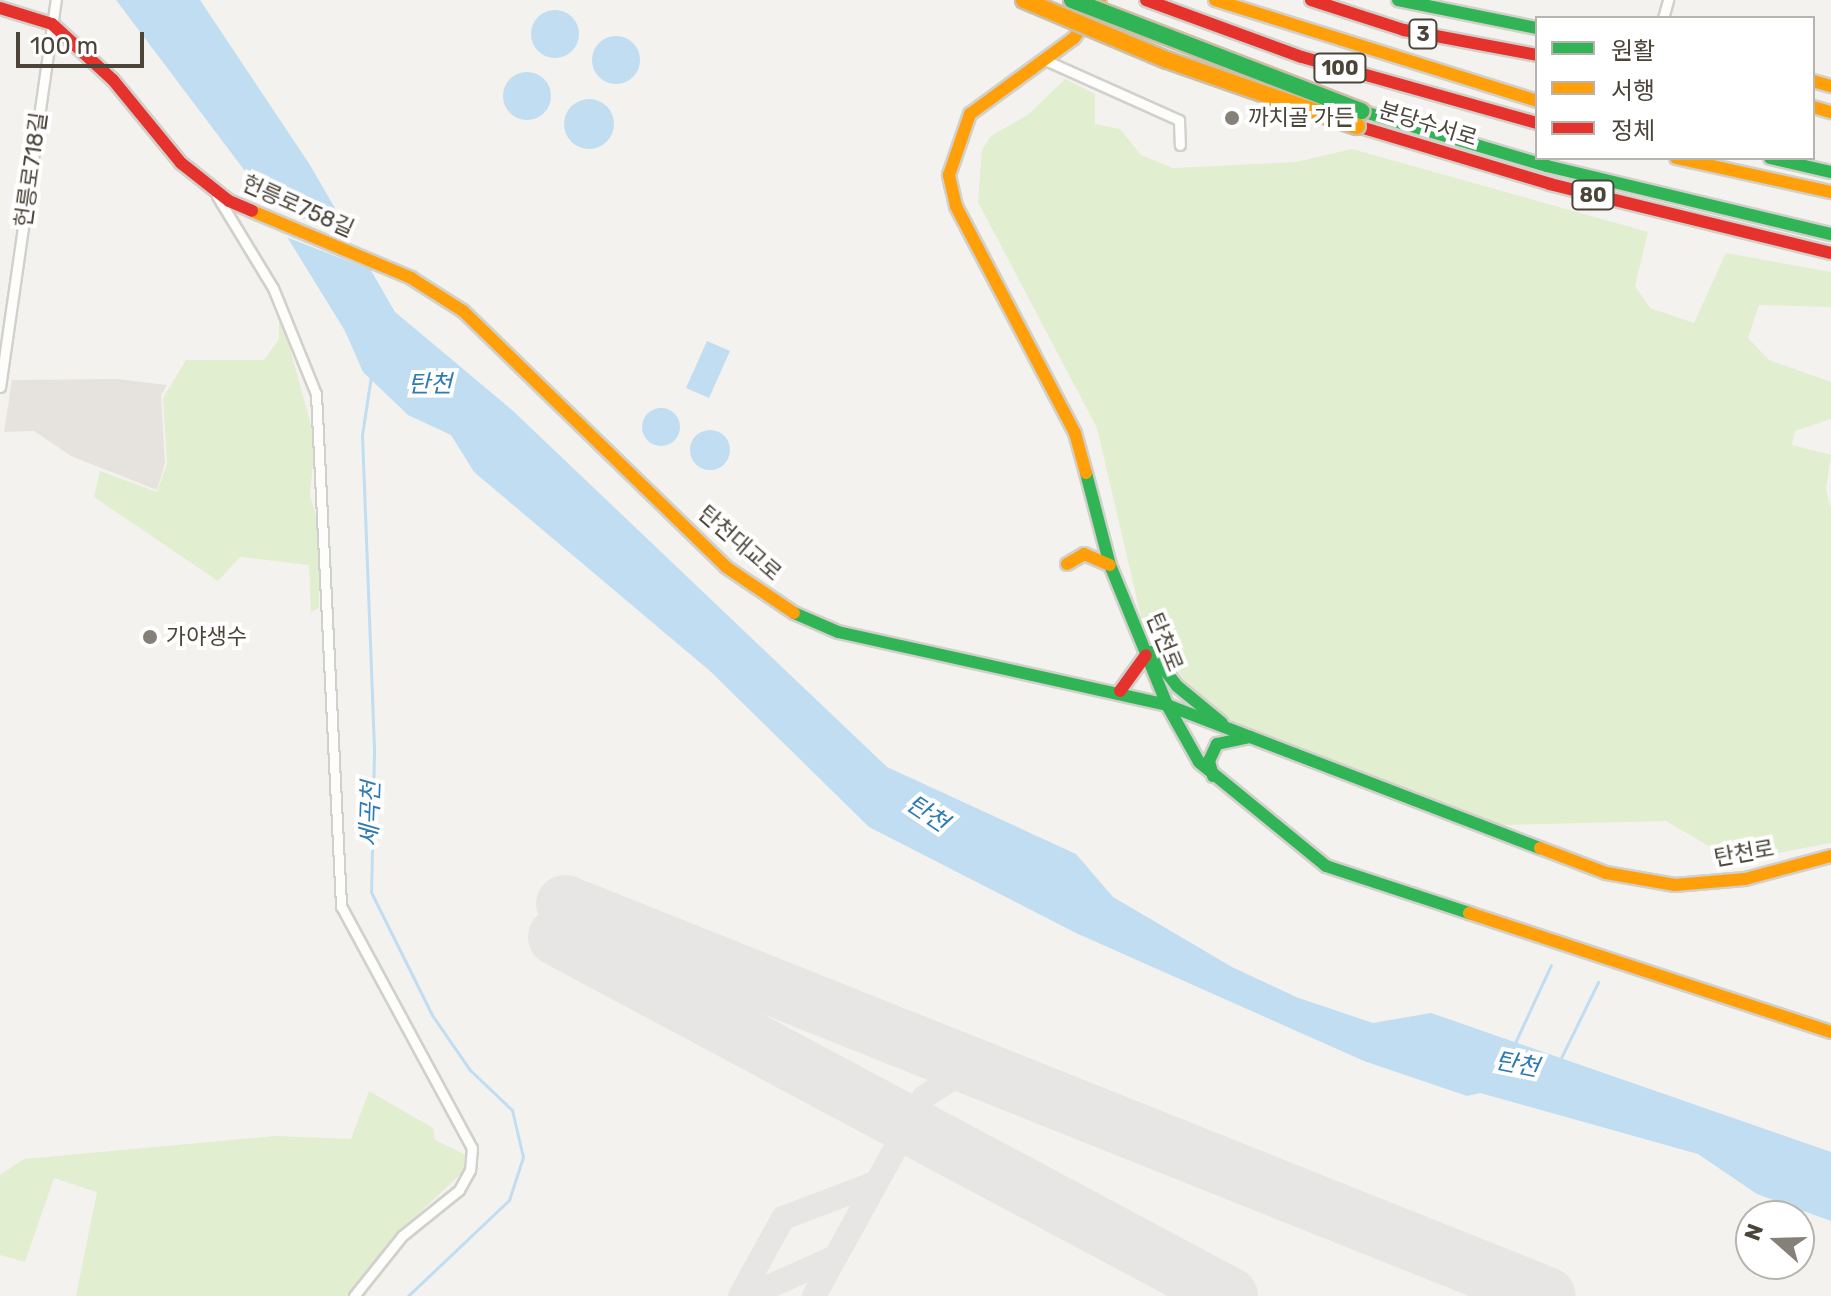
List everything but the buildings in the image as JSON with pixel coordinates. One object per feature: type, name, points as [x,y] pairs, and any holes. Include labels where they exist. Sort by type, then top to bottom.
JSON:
[{"type":"main road","name":"분당수서로","points":[[1024,0],[1167,60],[1359,118],[1550,184],[1831,253]]},
{"type":"main road","name":"분당수서로","points":[[1072,0],[1359,118],[1831,234]]},
{"type":"main road","name":"탄천로","points":[[1100,0],[1074,38],[970,114],[949,175],[956,206],[1075,433],[1110,565],[1167,705],[1606,873],[1675,885],[1745,879],[1831,856]]},
{"type":"main road","name":"100","points":[[1146,0],[1302,57],[1535,122]]},
{"type":"main road","name":"100","points":[[1215,0],[1535,100]]},
{"type":"main road","name":"3","points":[[1311,0],[1404,30],[1535,55]]},
{"type":"main road","name":"3","points":[[1398,0],[1535,28]]},
{"type":"main road","name":"헌릉로758길","points":[[0,8],[52,24],[113,80],[181,163],[254,215],[411,278]]},
{"type":"main road","points":[[1685,160],[1831,192]]},
{"type":"main road","points":[[1779,160],[1831,172]]},
{"type":"main road","name":"탄천대교로","points":[[411,278],[499,342],[726,567],[789,611],[838,632],[1113,689],[1167,705]]},
{"type":"main road","points":[[1067,564],[1084,554],[1110,565]]},
{"type":"main road","points":[[1135,627],[1177,686],[1228,727]]},
{"type":"main road","points":[[1113,689],[1146,655]]},
{"type":"main road","points":[[1167,705],[1213,776],[1307,854],[1368,884],[1831,1032]]},
{"type":"main road","points":[[1213,776],[1209,761],[1217,744],[1250,737]]},
{"type":"street","name":"헌릉로718길","points":[[0,387],[56,0]]},
{"type":"street","points":[[1045,60],[1179,120],[1180,145]]},
{"type":"street","points":[[217,196],[273,288],[316,394],[341,906],[472,1148],[470,1170],[459,1190],[402,1236],[354,1296]]},
{"type":"green space","points":[[1065,79],[1095,94],[1095,124],[1120,129],[1141,155],[1173,168],[1296,162],[1352,149],[1648,232],[1635,286],[1650,308],[1694,323],[1726,253],[1831,272],[1831,307],[1759,305],[1748,338],[1769,360],[1831,382],[1831,419],[1795,431],[1792,445],[1831,455],[1826,489],[1831,509],[1831,843],[1734,861],[1666,821],[1502,825],[1257,738],[1195,695],[1142,621],[1097,428],[978,202],[982,150],[991,136],[1029,114]]},
{"type":"green space","points":[[279,309],[315,440],[310,495],[319,526],[319,608],[311,612],[309,565],[240,557],[218,581],[94,497],[100,471],[157,492],[167,464],[163,398],[186,360],[264,360],[279,339]]},
{"type":"green space","points":[[369,1091],[433,1128],[435,1140],[466,1155],[466,1169],[397,1234],[349,1296],[76,1296],[97,1192],[54,1178],[25,1262],[0,1255],[0,1175],[24,1159],[275,1136],[351,1139]]},
{"type":"shaded area","points":[[117,379],[167,385],[161,395],[165,463],[157,490],[71,456],[34,431],[4,432],[12,380]]},
{"type":"water","name":"탄천","points":[[116,0],[200,0],[310,165],[395,312],[512,410],[887,767],[1076,854],[1113,897],[1232,967],[1296,997],[1373,1023],[1431,1013],[1831,1152],[1831,1221],[1815,1215],[1815,1200],[1773,1200],[1757,1194],[1698,1154],[1480,1093],[1467,1096],[1364,1061],[1076,933],[869,827],[710,671],[474,472],[451,435],[408,415],[363,372],[345,331],[254,183]]},
{"type":"water","points":[[555,10],[572,17],[579,34],[572,51],[555,58],[538,51],[531,34],[538,17]]},
{"type":"water","points":[[616,36],[625,37],[633,43],[639,51],[639,69],[633,77],[625,83],[616,84],[607,83],[599,77],[593,69],[592,60],[593,51],[599,43],[607,37]]},
{"type":"water","points":[[527,72],[544,79],[551,96],[544,113],[527,120],[510,113],[503,96],[510,79]]},
{"type":"water","points":[[589,99],[606,107],[614,124],[606,141],[589,149],[572,141],[564,124],[572,107]]},
{"type":"water","points":[[707,341],[730,351],[709,398],[686,388]]},
{"type":"water","points":[[661,408],[674,414],[680,427],[674,440],[661,446],[648,440],[642,427],[648,414]]},
{"type":"water","points":[[710,430],[724,436],[730,450],[724,464],[710,470],[696,464],[690,450],[696,436]]},
{"type":"pier","points":[[261,202],[356,239],[374,271],[281,235]]},
{"type":"waterway","name":"세곡천","points":[[371,376],[362,435],[374,752],[371,892],[432,1015],[470,1070],[512,1110],[523,1157],[509,1200],[408,1296]]},
{"type":"waterway","points":[[1514,1045],[1551,965]]},
{"type":"waterway","points":[[1560,1060],[1598,982]]},
{"type":"taxiway","points":[[814,1296],[924,1097],[959,1074],[997,1076]]},
{"type":"taxiway","points":[[740,1296],[783,1218],[875,1183]]},
{"type":"taxiway","points":[[748,1296],[835,1257]]},
{"type":"runway","points":[[565,904],[1547,1296]]},
{"type":"runway","points":[[557,937],[1229,1296]]},
{"type":"traffic: fast","points":[[1072,0],[1361,111]]},
{"type":"traffic: fast","points":[[1398,0],[1535,28]]},
{"type":"traffic: fast","points":[[1361,111],[1547,166],[1831,234]]},
{"type":"traffic: fast","points":[[1779,160],[1831,172]]},
{"type":"traffic: fast","points":[[1086,473],[1110,565],[1167,705],[1540,848]]},
{"type":"traffic: fast","points":[[794,613],[838,632],[1167,705],[1199,762],[1326,866],[1469,913]]},
{"type":"traffic: fast","points":[[1151,652],[1177,686],[1222,723]]},
{"type":"traffic: fast","points":[[1213,776],[1209,761],[1217,744],[1250,737]]},
{"type":"traffic: slow","points":[[1024,0],[1167,60],[1357,126]]},
{"type":"traffic: slow","points":[[1086,473],[1075,433],[956,206],[949,175],[970,114],[1074,38],[1100,0]]},
{"type":"traffic: slow","points":[[1215,0],[1535,100]]},
{"type":"traffic: slow","points":[[1815,82],[1831,86]]},
{"type":"traffic: slow","points":[[1815,108],[1831,112]]},
{"type":"traffic: slow","points":[[1685,160],[1831,192]]},
{"type":"traffic: slow","points":[[252,211],[411,278],[463,311],[726,567],[794,613]]},
{"type":"traffic: slow","points":[[1067,564],[1084,554],[1110,565]]},
{"type":"traffic: slow","points":[[1540,848],[1606,873],[1675,885],[1745,879],[1831,856]]},
{"type":"traffic: slow","points":[[1469,913],[1831,1032]]},
{"type":"traffic: jam","points":[[1146,0],[1302,57],[1535,122]]},
{"type":"traffic: jam","points":[[1311,0],[1404,30],[1535,55]]},
{"type":"traffic: jam","points":[[0,8],[52,24],[113,80],[181,163],[229,201],[252,211]]},
{"type":"traffic: jam","points":[[1357,126],[1550,184],[1831,253]]},
{"type":"traffic: jam","points":[[1120,691],[1146,655]]},
{"type":"place","name":"까치골 가든","points":[[1232,118]]},
{"type":"place","name":"가야생수","points":[[150,637]]}]
